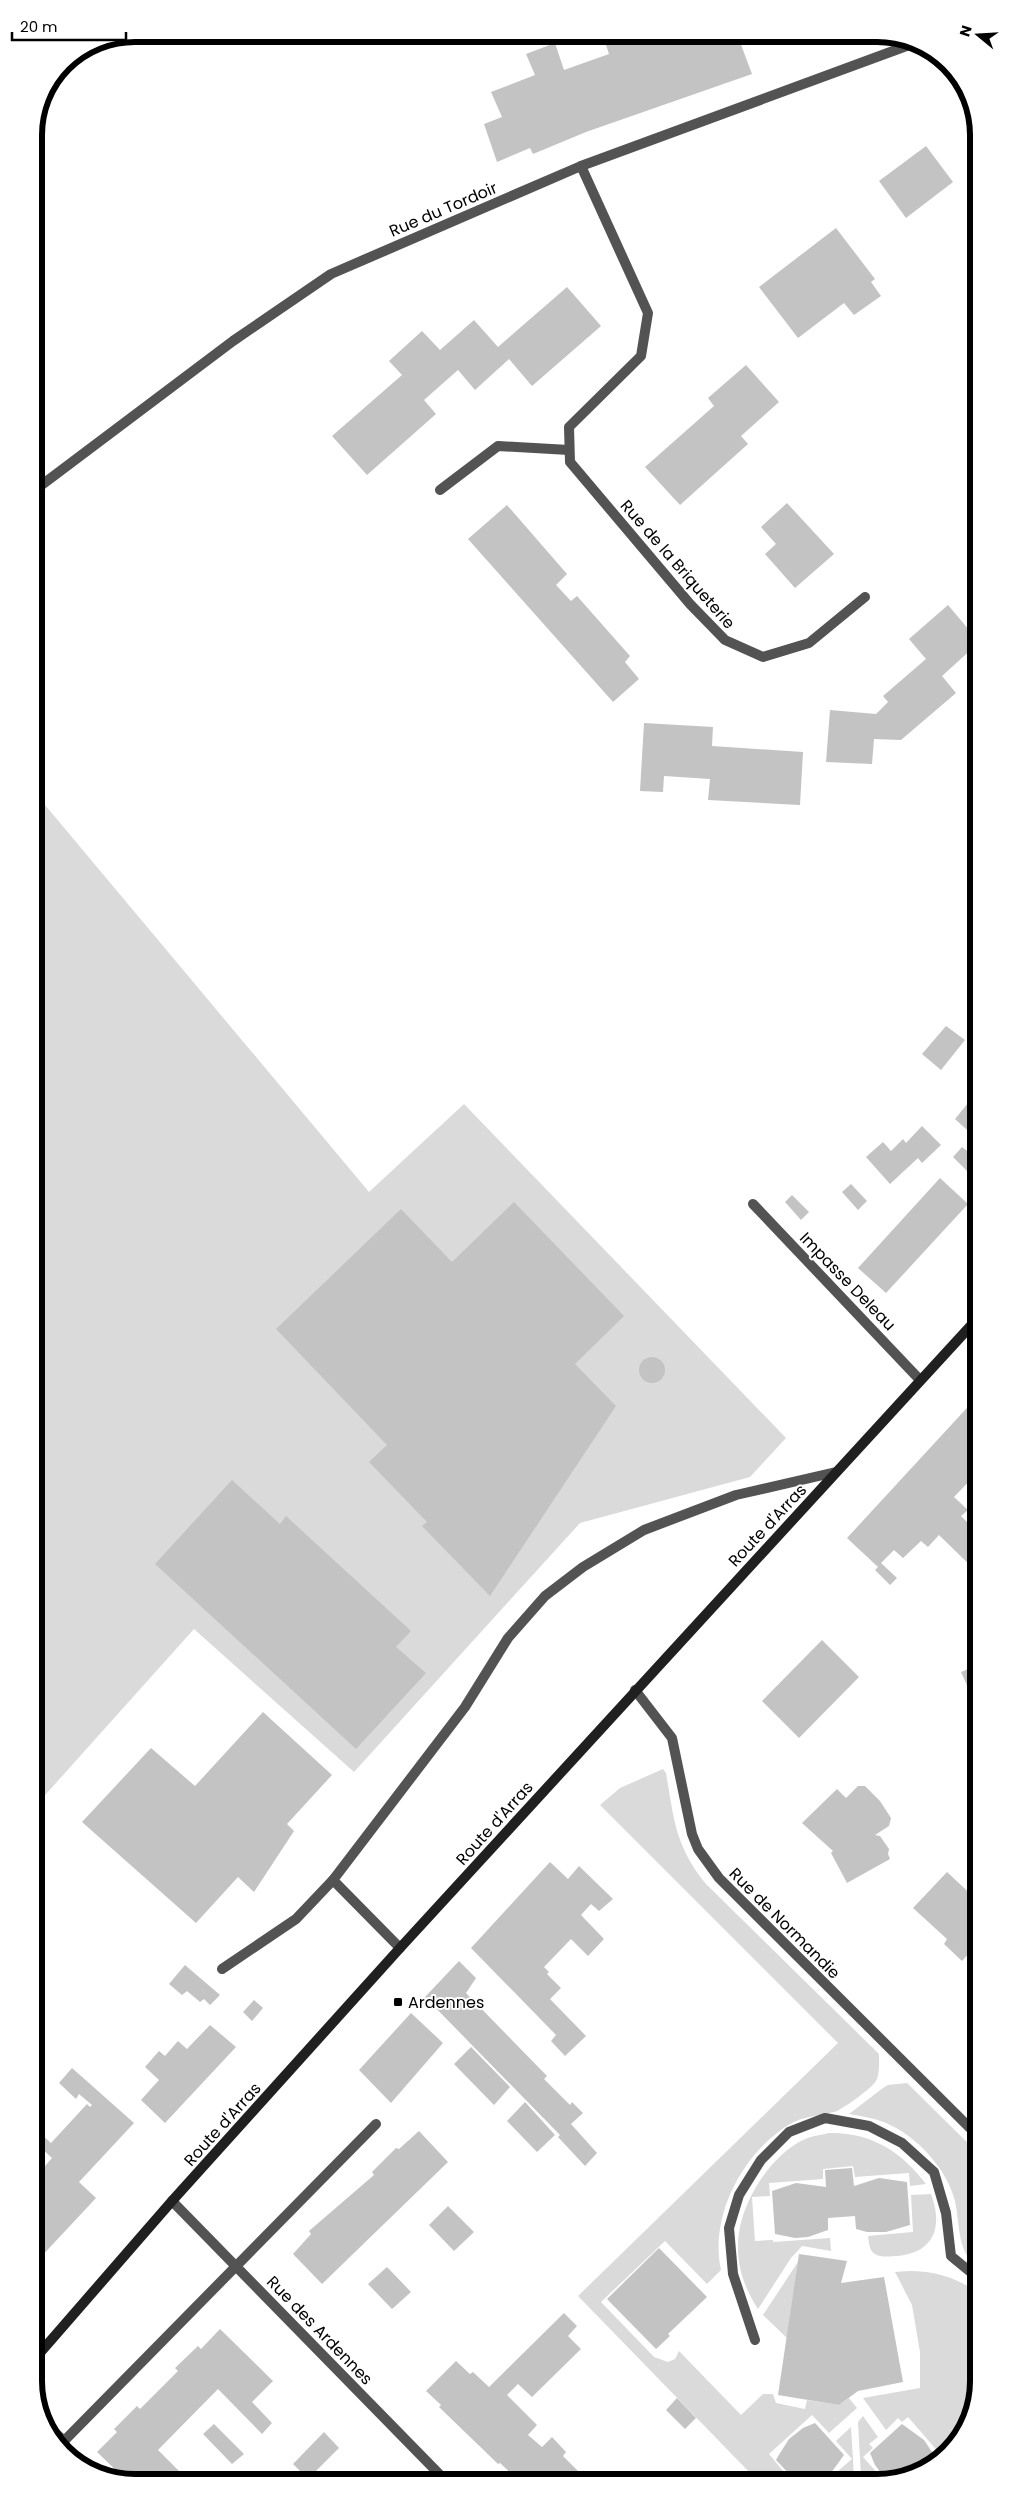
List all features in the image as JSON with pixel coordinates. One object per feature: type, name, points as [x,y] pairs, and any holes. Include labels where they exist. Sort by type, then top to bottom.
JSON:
[{"type":"main road","name":"Route d'Arras","points":[[42,2351],[172,2201],[400,1948],[970,1326]]},
{"type":"street","name":"Rue du Tordoir","points":[[43,484],[233,340],[331,274],[581,166],[904,47]]},
{"type":"street","name":"Rue de la Briqueterie","points":[[581,166],[648,313],[641,356],[569,427],[570,462],[690,604],[725,640],[763,657],[790,649],[809,643],[865,597]]},
{"type":"street","points":[[440,490],[498,446],[570,450]]},
{"type":"street","name":"Impasse Deleau","points":[[753,1204],[920,1380]]},
{"type":"street","points":[[222,1969],[296,1919],[333,1880],[465,1707],[508,1638],[545,1596],[583,1567],[644,1530],[736,1495],[836,1472]]},
{"type":"street","name":"Rue de Normandie","points":[[635,1690],[672,1738],[692,1834],[698,1849],[719,1878],[970,2128]]},
{"type":"street","points":[[333,1880],[400,1948]]},
{"type":"street","points":[[755,2340],[733,2274],[730,2228],[740,2195],[761,2160],[789,2132],[825,2118],[869,2126],[902,2143],[934,2172],[946,2212],[952,2256],[970,2271]]},
{"type":"street","points":[[65,2440],[376,2124]]},
{"type":"street","name":"Rue des Ardennes","points":[[172,2201],[438,2473]]},
{"type":"shaded area","points":[[43,802],[369,1192],[464,1104],[786,1438],[750,1477],[580,1523],[354,1772],[194,1629],[42,1798]]},
{"type":"shaded area","points":[[663,1769],[666,1773],[677,1832],[688,1857],[706,1884],[879,2054],[877,2078],[869,2089],[834,2112],[795,2121],[790,2124],[773,2136],[744,2168],[733,2187],[725,2207],[720,2228],[721,2270],[707,2284],[665,2241],[601,2302],[654,2357],[668,2362],[675,2359],[679,2351],[741,2415],[763,2394],[773,2394],[776,2403],[805,2409],[807,2400],[839,2405],[849,2398],[857,2408],[829,2433],[812,2415],[769,2454],[786,2474],[751,2474],[578,2296],[838,2043],[600,1805],[620,1788]]},
{"type":"shaded area","points":[[907,2083],[970,2145],[970,2260],[963,2246],[951,2189],[938,2166],[929,2155],[909,2136],[898,2129],[868,2117],[849,2114],[888,2085]]},
{"type":"shaded area","points":[[829,2133],[859,2136],[884,2146],[907,2162],[926,2184],[910,2186],[909,2173],[855,2177],[853,2166],[823,2169],[823,2179],[769,2183],[770,2196],[752,2197],[755,2241],[773,2240],[773,2242],[830,2238],[831,2251],[802,2246],[791,2258],[758,2309],[744,2280],[738,2256],[739,2233],[749,2201],[757,2185],[778,2158],[790,2148],[806,2139]]},
{"type":"shaded area","points":[[931,2194],[935,2206],[936,2227],[928,2243],[911,2254],[886,2257],[873,2253],[868,2236],[913,2232],[911,2195]]},
{"type":"shaded area","points":[[798,2262],[787,2338],[763,2315]]},
{"type":"shaded area","points":[[895,2272],[928,2272],[946,2276],[970,2287],[969,2399],[966,2411],[955,2432],[938,2451],[908,2417],[902,2422],[898,2418],[886,2430],[863,2398],[920,2388],[920,2352],[912,2305]]},
{"type":"shaded area","points":[[863,2416],[878,2437],[869,2444],[873,2448],[863,2457],[878,2474],[861,2474],[858,2422]]},
{"type":"shaded area","points":[[851,2427],[854,2474],[835,2474],[852,2459],[836,2441]]},
{"type":"building","points":[[555,43],[564,70],[609,54],[605,43],[740,43],[752,74],[586,132],[533,154],[530,148],[497,162],[484,124],[502,117],[491,92],[535,75],[526,54]]},
{"type":"building","points":[[926,146],[953,182],[906,218],[879,181]]},
{"type":"building","points":[[836,228],[875,279],[871,282],[881,296],[854,315],[844,303],[798,338],[759,287]]},
{"type":"building","points":[[567,287],[601,326],[532,386],[509,359],[475,390],[458,370],[424,400],[436,414],[367,475],[332,436],[402,375],[389,361],[422,331],[440,350],[474,320],[498,347]]},
{"type":"building","points":[[746,365],[779,402],[741,436],[748,444],[680,505],[645,467],[714,406],[708,398]]},
{"type":"building","points":[[787,503],[834,554],[795,588],[765,554],[776,544],[761,527]]},
{"type":"building","points":[[507,505],[567,574],[556,585],[571,601],[577,596],[630,656],[625,662],[639,679],[613,702],[468,539]]},
{"type":"building","points":[[948,605],[970,631],[970,651],[942,676],[956,693],[901,740],[874,739],[872,764],[826,762],[830,710],[876,714],[888,702],[883,696],[926,659],[909,639]]},
{"type":"building","points":[[644,723],[713,727],[712,746],[803,752],[800,805],[708,800],[710,779],[664,776],[663,792],[640,791]]},
{"type":"building","points":[[946,1026],[965,1040],[941,1070],[922,1054]]},
{"type":"building","points":[[970,1101],[970,1133],[955,1119]]},
{"type":"building","points":[[922,1126],[941,1145],[922,1163],[918,1158],[890,1184],[866,1157],[883,1142],[891,1151],[903,1139],[906,1143]]},
{"type":"building","points":[[962,1147],[970,1153],[970,1174],[953,1157]]},
{"type":"building","points":[[940,1178],[968,1204],[886,1293],[858,1268]]},
{"type":"building","points":[[851,1184],[867,1201],[858,1210],[842,1192]]},
{"type":"building","points":[[792,1195],[809,1212],[801,1220],[785,1202]]},
{"type":"building","points":[[514,1202],[624,1316],[575,1364],[616,1406],[490,1596],[422,1526],[427,1522],[369,1462],[387,1445],[276,1329],[401,1209],[452,1262]]},
{"type":"building","points":[[652,1357],[662,1360],[665,1370],[662,1380],[652,1383],[642,1380],[639,1370],[642,1360]]},
{"type":"building","points":[[970,1405],[970,1480],[954,1497],[968,1510],[961,1516],[970,1525],[970,1565],[939,1535],[928,1547],[921,1541],[903,1558],[894,1550],[881,1563],[897,1578],[890,1585],[875,1570],[878,1567],[847,1538]]},
{"type":"building","points":[[232,1480],[280,1524],[286,1516],[411,1631],[396,1647],[426,1673],[356,1749],[155,1564]]},
{"type":"building","points":[[822,1640],[859,1677],[799,1738],[762,1701]]},
{"type":"building","points":[[970,1668],[970,1692],[961,1672]]},
{"type":"building","points":[[263,1712],[332,1775],[287,1824],[294,1831],[254,1892],[238,1877],[196,1923],[82,1822],[151,1748],[195,1786]]},
{"type":"building","points":[[858,1786],[865,1786],[880,1801],[891,1818],[889,1826],[875,1835],[880,1836],[889,1849],[890,1859],[847,1883],[831,1853],[833,1851],[802,1823],[837,1789],[846,1798]]},
{"type":"building","points":[[550,1862],[568,1879],[579,1866],[613,1899],[599,1911],[591,1904],[581,1915],[604,1939],[588,1956],[571,1939],[544,1967],[549,1972],[547,1974],[561,1988],[550,1999],[586,2036],[565,2056],[551,2041],[556,2035],[471,1948]]},
{"type":"building","points":[[947,1872],[970,1894],[970,1952],[962,1961],[944,1944],[947,1939],[913,1908]]},
{"type":"building","points":[[459,1961],[476,1978],[466,1993],[547,2076],[544,2079],[570,2105],[572,2102],[583,2113],[571,2124],[597,2153],[585,2166],[558,2137],[560,2135],[425,1997]]},
{"type":"building","points":[[185,1965],[220,1995],[210,2005],[204,1999],[200,2002],[187,1991],[182,1995],[169,1984]]},
{"type":"building","points":[[254,2000],[263,2008],[252,2021],[243,2012]]},
{"type":"building","points":[[411,2013],[443,2043],[391,2103],[359,2070]]},
{"type":"building","points":[[210,2025],[236,2047],[165,2123],[141,2100],[159,2080],[145,2067],[159,2051],[165,2056],[178,2041],[187,2049]]},
{"type":"building","points":[[471,2047],[510,2087],[494,2105],[454,2064]]},
{"type":"building","points":[[72,2068],[134,2123],[79,2182],[96,2198],[42,2256],[42,2169],[52,2158],[42,2149],[42,2135],[51,2143],[87,2104],[90,2107],[92,2105],[79,2094],[76,2099],[59,2083]]},
{"type":"building","points":[[525,2102],[555,2135],[537,2152],[507,2121]]},
{"type":"building","points":[[419,2131],[448,2162],[322,2284],[293,2254],[311,2234],[309,2231],[374,2175],[372,2172],[396,2148],[399,2149]]},
{"type":"building","points":[[852,2168],[854,2186],[879,2178],[907,2182],[910,2225],[886,2232],[867,2232],[856,2229],[855,2216],[828,2218],[828,2230],[808,2237],[795,2238],[775,2234],[772,2191],[796,2183],[826,2187],[825,2170]]},
{"type":"building","points":[[448,2206],[474,2232],[454,2251],[429,2225]]},
{"type":"building","points":[[659,2248],[707,2297],[668,2334],[670,2336],[656,2349],[607,2299]]},
{"type":"building","points":[[799,2254],[847,2261],[841,2283],[884,2277],[903,2382],[858,2391],[839,2405],[778,2395]]},
{"type":"building","points":[[387,2267],[411,2292],[392,2309],[368,2284]]},
{"type":"building","points":[[564,2313],[577,2326],[568,2336],[581,2349],[532,2397],[518,2384],[507,2395],[537,2425],[528,2435],[542,2447],[552,2437],[566,2452],[563,2456],[581,2474],[511,2474],[500,2463],[498,2464],[439,2407],[441,2405],[426,2391],[456,2361],[470,2374],[473,2372],[489,2387]]},
{"type":"building","points":[[220,2329],[273,2381],[252,2402],[272,2423],[262,2434],[218,2389],[158,2450],[181,2473],[118,2472],[97,2452],[117,2432],[114,2429],[137,2406],[140,2409],[178,2371],[175,2368],[198,2346],[201,2349]]},
{"type":"building","points":[[677,2398],[696,2418],[685,2429],[666,2410]]},
{"type":"building","points":[[815,2423],[844,2455],[830,2474],[789,2474],[776,2460],[789,2439],[803,2428]]},
{"type":"building","points":[[214,2424],[244,2454],[232,2464],[203,2434]]},
{"type":"building","points":[[902,2424],[924,2440],[934,2454],[908,2469],[882,2474],[870,2453]]},
{"type":"building","points":[[324,2432],[339,2448],[314,2473],[302,2473],[293,2464]]},
{"type":"place","name":"Ardennes","points":[[398,2002]]}]
